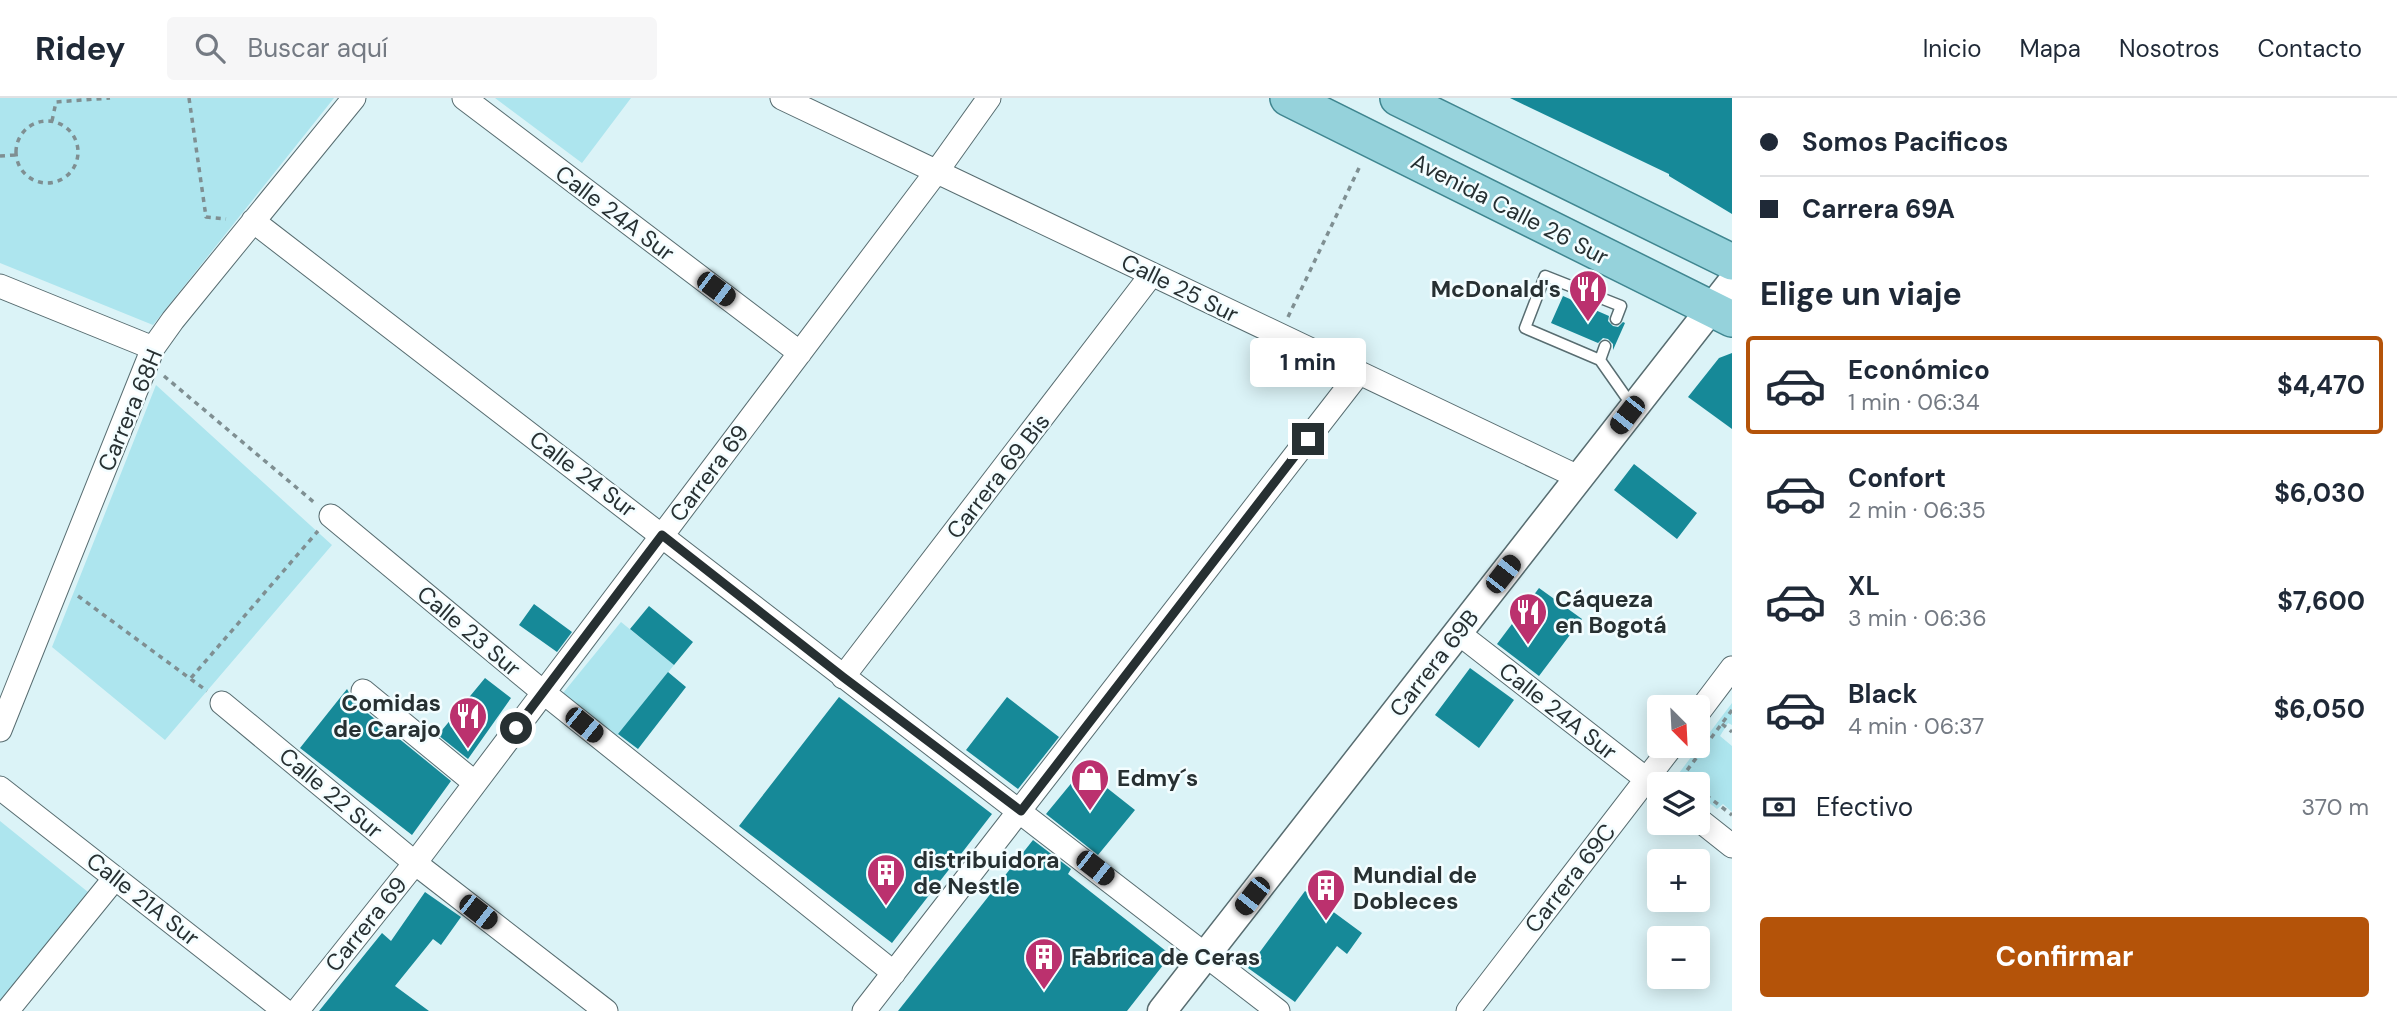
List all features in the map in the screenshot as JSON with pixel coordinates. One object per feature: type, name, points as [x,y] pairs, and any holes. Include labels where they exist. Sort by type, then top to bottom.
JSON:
[{"type":"main road","name":"Avenida Calle 26 Sur","points":[[1288,98],[1725,303]]},
{"type":"main road","points":[[1398,98],[1732,262]]},
{"type":"street","name":"Carrera 68H","points":[[0,730],[150,355],[173,320],[354,98]]},
{"type":"street","name":"Calle 24A Sur","points":[[464,98],[800,353]]},
{"type":"street","name":"Calle 25 Sur","points":[[782,98],[1578,477]]},
{"type":"street","name":"Carrera 69","points":[[298,1011],[359,926],[415,863],[937,171],[989,98]]},
{"type":"street","name":"Calle 24 Sur","points":[[253,221],[1278,1011]]},
{"type":"street","name":"Carrera 69 Bis","points":[[843,677],[1152,274]]},
{"type":"street","points":[[2,292],[150,355]]},
{"type":"street","name":"Carrera 69B","points":[[1162,1011],[1633,407],[1725,303]]},
{"type":"street","points":[[864,1011],[1359,373]]},
{"type":"street","name":"Calle 23 Sur","points":[[331,516],[542,692],[894,973]]},
{"type":"street","name":"Calle 24A Sur","points":[[1458,632],[1647,779]]},
{"type":"street","points":[[1710,697],[1732,668]]},
{"type":"street","points":[[363,691],[475,783]]},
{"type":"street","name":"Calle 22 Sur","points":[[222,703],[415,863],[606,1011]]},
{"type":"street","name":"Calle 21A Sur","points":[[0,788],[285,1011]]},
{"type":"street","name":"Carrera 69C","points":[[1468,1011],[1647,791]]},
{"type":"street","points":[[1710,829],[1732,846]]},
{"type":"street","points":[[7,1011],[115,878]]},
{"type":"lane","points":[[1616,319],[1621,306],[1545,276],[1525,328],[1600,360],[1633,407]]},
{"type":"lane","points":[[1600,360],[1605,346]]},
{"type":"path","points":[[52,121],[56,102],[110,98]]},
{"type":"path","points":[[189,98],[206,217],[253,221]]},
{"type":"path","points":[[41,121],[52,121],[71,132],[78,154],[69,173],[61,179],[44,183],[25,174],[15,155],[19,138],[25,129],[41,121]]},
{"type":"path","points":[[0,156],[15,155]]},
{"type":"path","points":[[1279,335],[1362,160]]},
{"type":"path","points":[[150,355],[331,516],[191,678]]},
{"type":"path","points":[[60,582],[222,703]]},
{"type":"path","points":[[1685,772],[1732,710]]},
{"type":"path","points":[[1722,724],[1732,732]]},
{"type":"shaded area","points":[[0,98],[334,98],[153,325],[0,263]]},
{"type":"shaded area","points":[[495,98],[631,98],[582,163]]},
{"type":"shaded area","points":[[156,385],[332,545],[165,740],[52,647]]},
{"type":"shaded area","points":[[621,622],[674,665],[617,736],[563,693]]},
{"type":"shaded area","points":[[1732,703],[1732,725],[1728,723],[1720,736],[1732,746],[1732,812],[1723,804],[1717,809],[1710,803],[1710,772],[1680,772],[1690,758],[1710,758],[1710,732]]},
{"type":"shaded area","points":[[0,821],[88,892],[0,1001]]},
{"type":"building","points":[[1510,98],[1732,98],[1732,214],[1669,174]]},
{"type":"building","name":"McDonald's","points":[[1563,296],[1609,316],[1608,321],[1613,326],[1618,327],[1625,323],[1613,350],[1613,344],[1608,339],[1603,338],[1598,343],[1551,323]]},
{"type":"building","points":[[1732,353],[1732,429],[1688,397],[1719,358]]},
{"type":"building","points":[[1634,464],[1697,513],[1677,539],[1614,490]]},
{"type":"building","points":[[1539,588],[1582,619],[1539,676],[1497,644]]},
{"type":"building","points":[[534,604],[572,632],[557,652],[519,625]]},
{"type":"building","points":[[649,606],[693,642],[674,665],[630,629]]},
{"type":"building","points":[[1470,668],[1514,700],[1479,748],[1435,715]]},
{"type":"building","points":[[668,672],[686,687],[638,749],[618,734]]},
{"type":"building","points":[[485,678],[511,698],[468,759],[438,735]]},
{"type":"building","points":[[347,689],[354,702],[451,781],[412,835],[300,748]]},
{"type":"building","points":[[839,697],[992,814],[892,943],[739,826]]},
{"type":"building","points":[[1007,697],[1059,737],[1018,789],[966,750]]},
{"type":"building","name":"Edmy´s","points":[[1083,769],[1135,810],[1098,855],[1046,814]]},
{"type":"building","points":[[1033,840],[1071,869],[1068,874],[1171,955],[1127,1011],[898,1011]]},
{"type":"building","points":[[1305,891],[1362,933],[1347,954],[1337,946],[1295,1002],[1248,968]]},
{"type":"building","points":[[425,892],[461,917],[441,945],[433,939],[395,986],[429,1011],[319,1011],[382,933],[391,941]]},
{"type":"place","name":"McDonald's","points":[[1588,323]]},
{"type":"place","name":"Cáqueza en Bogotá","points":[[1528,646]]},
{"type":"place","name":"Comidas de Carajo","points":[[468,750]]},
{"type":"place","name":"Edmy´s","points":[[1090,812]]},
{"type":"place","name":"distribuidora de Nestle","points":[[886,907]]},
{"type":"place","name":"Mundial de Dobleces","points":[[1326,922]]},
{"type":"place","name":"Fabrica de Ceras","points":[[1044,991]]},
{"type":"route","points":[[516,728],[662,535],[843,677],[1021,811],[1308,439]]}]
